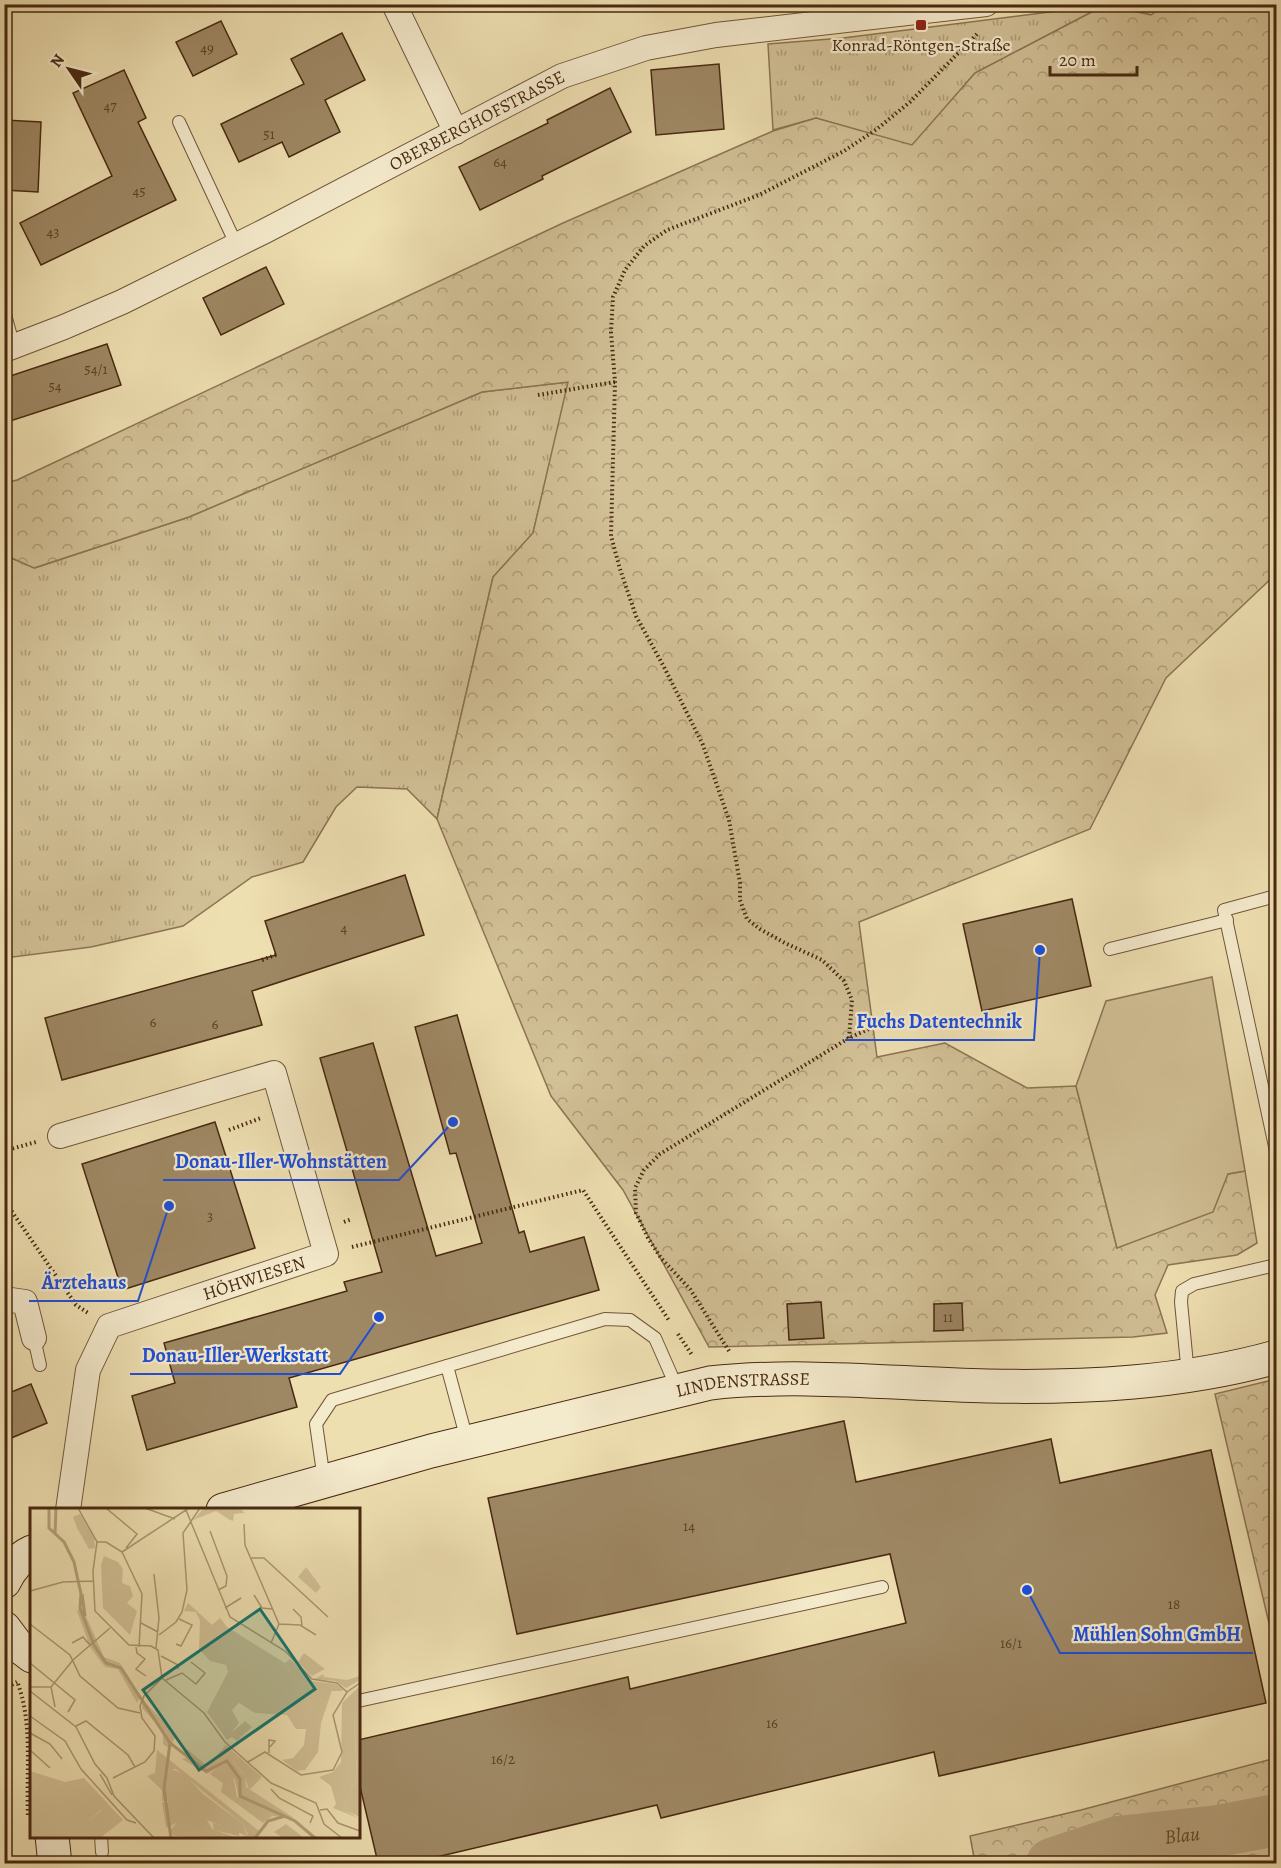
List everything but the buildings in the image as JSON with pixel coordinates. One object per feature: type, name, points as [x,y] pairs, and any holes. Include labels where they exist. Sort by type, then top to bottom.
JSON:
[{"type":"street","points":[[394,4],[456,132]]},
{"type":"street","name":"OBERBERGHOFSTRASSE","points":[[9,348],[122,302],[562,76],[645,48],[716,35],[985,5]]},
{"type":"street","name":"HÖHWIESEN","points":[[60,1136],[274,1073],[326,1254],[108,1326]]},
{"type":"street","points":[[4,1299],[25,1302],[34,1338]]},
{"type":"street","points":[[68,1508],[88,1370],[108,1326]]},
{"type":"street","name":"LINDENSTRASSE","points":[[230,1508],[274,1502],[324,1481],[468,1442],[710,1383],[747,1379],[819,1379],[988,1386],[1095,1384],[1188,1376],[1237,1368],[1276,1357]]},
{"type":"street","points":[[4,1628],[16,1644],[20,1671]]},
{"type":"street","points":[[45,1838],[55,1863]]},
{"type":"lane","points":[[179,122],[236,244]]},
{"type":"lane","points":[[4,311],[9,348]]},
{"type":"lane","points":[[1276,896],[1224,910],[1276,1151]]},
{"type":"lane","points":[[1110,949],[1227,920]]},
{"type":"lane","points":[[1188,1376],[1182,1291],[1194,1284],[1276,1265]]},
{"type":"lane","points":[[324,1481],[316,1424],[332,1400],[605,1319],[630,1320],[655,1338],[678,1391]]},
{"type":"lane","points":[[34,1338],[40,1365]]},
{"type":"lane","points":[[447,1366],[468,1442]]},
{"type":"lane","points":[[360,1701],[882,1587]]},
{"type":"lane","points":[[101,1838],[102,1852]]},
{"type":"path","points":[[849,1038],[852,1000],[844,981],[822,960],[784,943],[747,919],[740,900],[740,883],[729,820],[703,745],[636,616],[620,569],[611,536],[612,426],[615,382],[611,332],[613,297],[625,270],[644,246],[668,230],[759,195],[844,152],[877,129],[917,96],[987,25],[985,5]]},
{"type":"path","points":[[538,394],[615,382]]},
{"type":"path","points":[[262,960],[276,955]]},
{"type":"path","points":[[747,1379],[690,1289],[662,1258],[648,1238],[636,1213],[635,1188],[644,1170],[660,1154],[849,1038],[873,1027]]},
{"type":"path","points":[[229,1130],[284,1110]]},
{"type":"path","points":[[326,1254],[583,1190],[710,1383]]},
{"type":"path","points":[[4,1200],[76,1305],[108,1326]]},
{"type":"path","points":[[4,1689],[20,1671]]},
{"type":"path","points":[[20,1671],[30,1748]]},
{"type":"green space","points":[[1105,5],[975,73],[912,146],[816,118],[773,130],[768,44],[843,38]]},
{"type":"green space","points":[[1105,5],[1151,15],[1165,5],[1276,5],[1276,574],[1166,678],[1090,829],[859,922],[877,1057],[945,1043],[1027,1088],[1076,1086],[1117,1248],[1228,1174],[1245,1171],[1257,1243],[1237,1255],[1168,1265],[1155,1295],[1167,1333],[1133,1337],[709,1347],[623,1190],[551,1096],[437,819],[493,577],[533,533],[568,382],[482,392],[189,517],[34,568],[5,555],[5,483],[17,480],[563,223],[773,131],[816,118],[912,145],[975,73]]},
{"type":"green space","points":[[1109,5],[1165,5],[1151,15]]},
{"type":"green space","points":[[569,382],[533,533],[493,577],[437,819],[407,789],[357,787],[336,807],[303,862],[252,877],[183,926],[91,947],[5,958],[4,555],[35,568],[189,517],[482,392]]},
{"type":"green space","points":[[1212,977],[1245,1171],[1228,1174],[1213,1212],[1117,1248],[1076,1086],[1106,1001]]},
{"type":"green space","points":[[1276,1379],[1276,1653],[1215,1394]]},
{"type":"green space","points":[[1276,1758],[1276,1863],[975,1863],[970,1836],[1081,1810]]},
{"type":"waterway","name":"Blau","points":[[1052,1864],[1118,1842],[1218,1831],[1276,1820]]},
{"type":"place","name":"Konrad-Röntgen-Straße","points":[[921,25]]},
{"type":"place","name":"Fuchs Datentechnik","points":[[1040,950]]},
{"type":"place","name":"Donau-Iller-Wohnstätten","points":[[453,1122]]},
{"type":"place","name":"Ärztehaus","points":[[169,1206]]},
{"type":"place","name":"Donau-Iller-Werkstatt","points":[[379,1317]]},
{"type":"place","name":"Mühlen Sohn GmbH","points":[[1027,1590]]}]
